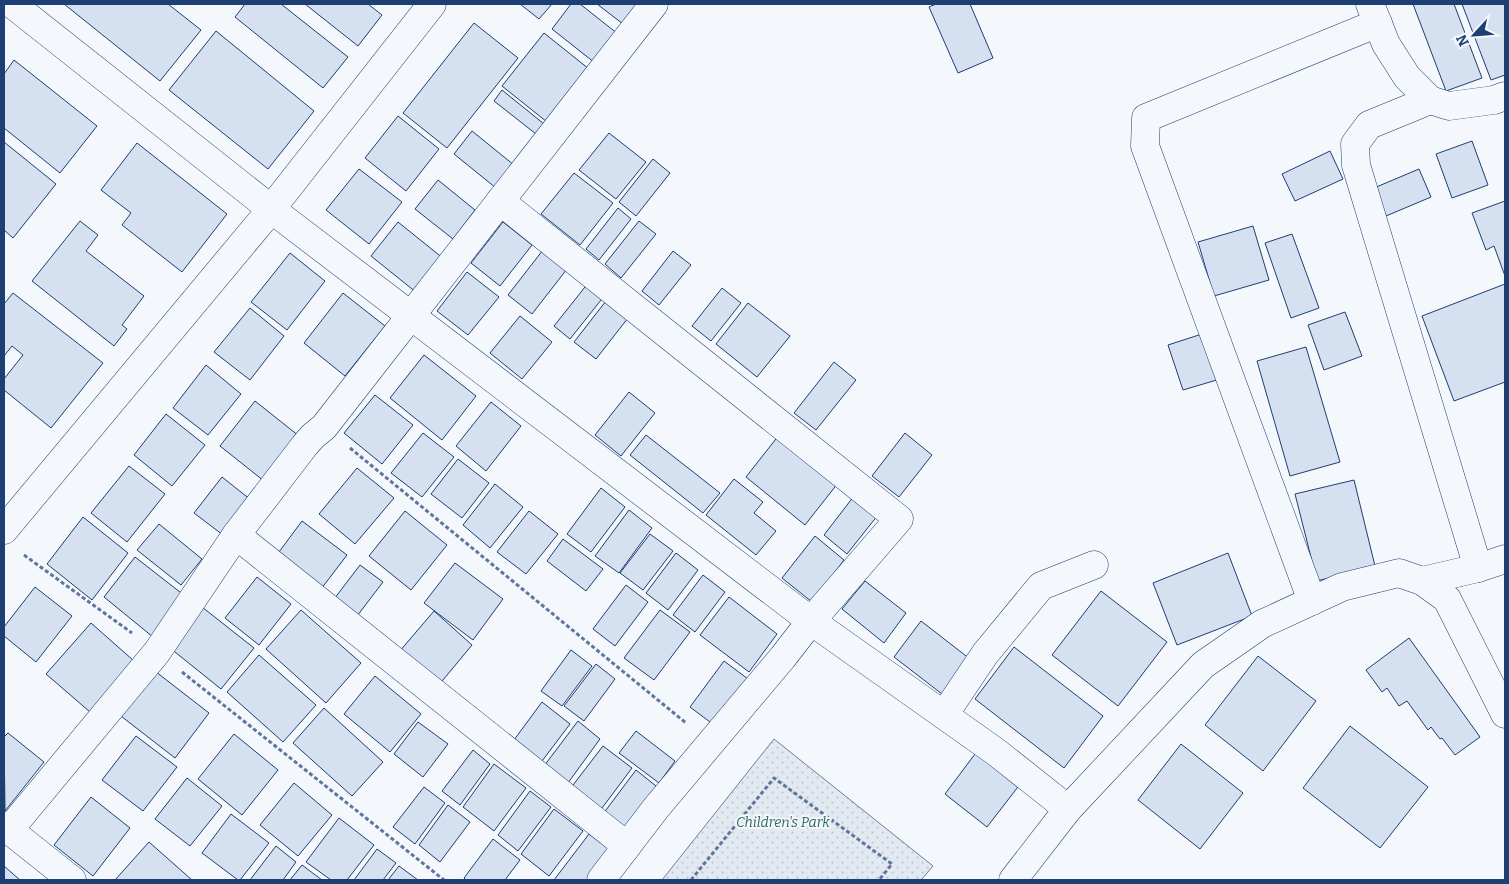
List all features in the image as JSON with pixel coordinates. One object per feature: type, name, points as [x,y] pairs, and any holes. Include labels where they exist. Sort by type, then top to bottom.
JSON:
[{"type":"street","points":[[12,4],[271,209],[811,621],[996,752],[1068,809]]},
{"type":"street","points":[[4,530],[271,209],[432,4]]},
{"type":"street","points":[[72,880],[6,828],[157,652],[236,535],[305,445],[324,428],[654,4]]},
{"type":"street","points":[[1312,601],[1146,146],[1146,118],[1374,13],[1386,44],[1408,77],[1430,100],[1450,106],[1494,100],[1505,96]]},
{"type":"street","points":[[1430,100],[1369,126],[1355,144],[1356,165],[1478,568]]},
{"type":"street","points":[[500,201],[899,519],[710,743],[601,880]]},
{"type":"street","points":[[236,535],[627,846]]},
{"type":"street","points":[[1422,581],[1478,568],[1505,558]]},
{"type":"street","points":[[944,715],[985,654],[1041,586],[1094,565]]},
{"type":"street","points":[[1013,880],[1068,809],[1203,664],[1262,624],[1342,587],[1399,573],[1422,581],[1447,599],[1505,714]]},
{"type":"path","points":[[324,428],[509,577],[710,743]]},
{"type":"path","points":[[20,552],[157,652],[444,880]]},
{"type":"path","points":[[692,880],[774,778],[892,864],[879,880]]},
{"type":"green space","name":"Children's Park","points":[[774,739],[933,866],[921,880],[662,880]]},
{"type":"building","points":[[64,4],[168,4],[201,30],[160,81]]},
{"type":"building","points":[[245,4],[281,4],[348,57],[323,88],[235,17]]},
{"type":"building","points":[[305,4],[368,4],[382,15],[358,46]]},
{"type":"building","points":[[520,4],[552,4],[539,19]]},
{"type":"building","points":[[571,4],[580,4],[618,34],[595,63],[552,29]]},
{"type":"building","points":[[597,4],[639,4],[623,24]]},
{"type":"building","points":[[936,4],[970,4],[993,58],[958,73],[929,7]]},
{"type":"building","points":[[1413,4],[1454,4],[1482,78],[1446,91]]},
{"type":"building","points":[[1462,4],[1505,4],[1505,75],[1491,80]]},
{"type":"building","points":[[474,23],[518,58],[447,148],[403,113]]},
{"type":"building","points":[[216,31],[314,111],[268,169],[169,90]]},
{"type":"building","points":[[544,33],[589,69],[547,122],[502,86]]},
{"type":"building","points":[[14,60],[97,126],[60,173],[4,128],[4,74]]},
{"type":"building","points":[[502,90],[544,124],[536,134],[494,101]]},
{"type":"building","points":[[398,116],[439,149],[406,191],[365,158]]},
{"type":"building","points":[[472,131],[514,165],[496,188],[454,154]]},
{"type":"building","points":[[609,133],[646,162],[616,199],[579,170]]},
{"type":"building","points":[[1472,141],[1488,185],[1452,198],[1436,154]]},
{"type":"building","points":[[4,142],[56,184],[13,238],[4,230]]},
{"type":"building","points":[[137,143],[227,214],[182,272],[122,225],[131,213],[101,190]]},
{"type":"building","points":[[1330,151],[1343,179],[1295,201],[1282,174]]},
{"type":"building","points":[[653,159],[670,173],[636,216],[619,202]]},
{"type":"building","points":[[359,169],[402,202],[369,244],[326,210]]},
{"type":"building","points":[[1419,169],[1431,197],[1386,216],[1374,188]]},
{"type":"building","points":[[574,173],[613,203],[580,245],[541,214]]},
{"type":"building","points":[[438,180],[475,210],[453,239],[415,209]]},
{"type":"building","points":[[1505,201],[1505,276],[1494,246],[1486,250],[1472,213]]},
{"type":"building","points":[[618,208],[631,219],[599,260],[586,249]]},
{"type":"building","points":[[80,221],[98,235],[86,251],[144,296],[122,325],[127,329],[114,346],[32,281]]},
{"type":"building","points":[[639,221],[656,234],[621,278],[605,264]]},
{"type":"building","points":[[398,222],[444,259],[417,293],[371,256]]},
{"type":"building","points":[[503,222],[532,245],[500,286],[471,263]]},
{"type":"building","points":[[1253,226],[1269,280],[1214,296],[1198,242]]},
{"type":"building","points":[[1292,234],[1319,308],[1291,318],[1265,243]]},
{"type":"building","points":[[543,250],[567,269],[532,314],[508,295]]},
{"type":"building","points":[[673,251],[691,265],[659,305],[642,291]]},
{"type":"building","points":[[290,253],[325,281],[287,330],[251,302]]},
{"type":"building","points":[[467,272],[499,297],[468,335],[437,311]]},
{"type":"building","points":[[589,282],[605,295],[570,339],[554,326]]},
{"type":"building","points":[[1505,284],[1505,382],[1454,401],[1422,316]]},
{"type":"building","points":[[722,288],[741,303],[711,341],[692,326]]},
{"type":"building","points":[[13,293],[103,363],[51,428],[4,390],[4,379],[23,355],[12,346],[4,356],[4,304]]},
{"type":"building","points":[[343,293],[385,326],[345,376],[304,343]]},
{"type":"building","points":[[606,301],[628,318],[596,359],[574,342]]},
{"type":"building","points":[[748,303],[790,336],[757,377],[716,344]]},
{"type":"building","points":[[250,308],[284,336],[250,380],[214,352]]},
{"type":"building","points":[[1345,312],[1362,356],[1324,370],[1308,325]]},
{"type":"building","points":[[520,316],[552,342],[522,379],[490,353]]},
{"type":"building","points":[[1205,333],[1220,379],[1183,390],[1168,345]]},
{"type":"building","points":[[1306,347],[1340,462],[1290,476],[1257,361]]},
{"type":"building","points":[[424,355],[476,396],[442,440],[390,398]]},
{"type":"building","points":[[834,362],[856,380],[816,430],[794,413]]},
{"type":"building","points":[[206,365],[241,394],[208,435],[173,408]]},
{"type":"building","points":[[629,392],[655,413],[621,456],[595,435]]},
{"type":"building","points":[[375,395],[413,425],[382,464],[344,433]]},
{"type":"building","points":[[255,401],[299,436],[264,481],[220,446]]},
{"type":"building","points":[[491,402],[521,426],[486,471],[456,446]]},
{"type":"building","points":[[166,414],[205,445],[172,486],[134,455]]},
{"type":"building","points":[[423,433],[454,457],[422,497],[391,473]]},
{"type":"building","points":[[905,433],[932,455],[899,497],[872,476]]},
{"type":"building","points":[[646,435],[720,493],[703,513],[630,455]]},
{"type":"building","points":[[779,435],[838,483],[805,525],[746,477]]},
{"type":"building","points":[[458,459],[489,483],[462,518],[431,494]]},
{"type":"building","points":[[129,466],[165,494],[127,542],[91,513]]},
{"type":"building","points":[[357,468],[394,498],[355,544],[319,514]]},
{"type":"building","points":[[222,477],[251,500],[223,535],[194,513]]},
{"type":"building","points":[[734,479],[763,502],[754,513],[776,531],[756,555],[706,515]]},
{"type":"building","points":[[1354,480],[1375,566],[1317,581],[1295,494]]},
{"type":"building","points":[[495,484],[523,507],[490,548],[463,525]]},
{"type":"building","points":[[601,488],[625,507],[591,552],[567,534]]},
{"type":"building","points":[[854,496],[878,515],[847,554],[824,535]]},
{"type":"building","points":[[629,510],[652,528],[619,573],[595,556]]},
{"type":"building","points":[[405,511],[447,545],[411,590],[369,556]]},
{"type":"building","points":[[529,511],[558,534],[526,574],[497,552]]},
{"type":"building","points":[[83,517],[128,553],[92,600],[47,564]]},
{"type":"building","points":[[302,521],[347,555],[318,593],[273,560]]},
{"type":"building","points":[[159,524],[202,559],[181,585],[137,550]]},
{"type":"building","points":[[650,534],[673,551],[643,590],[620,573]]},
{"type":"building","points":[[815,536],[844,560],[812,602],[782,578]]},
{"type":"building","points":[[563,539],[603,569],[586,591],[547,561]]},
{"type":"building","points":[[676,553],[698,570],[668,610],[646,593]]},
{"type":"building","points":[[1228,553],[1252,616],[1177,645],[1153,583]]},
{"type":"building","points":[[135,557],[185,596],[153,637],[104,597]]},
{"type":"building","points":[[455,563],[503,599],[473,640],[424,603]]},
{"type":"building","points":[[360,565],[383,582],[354,620],[331,603]]},
{"type":"building","points":[[703,575],[725,592],[695,632],[673,615]]},
{"type":"building","points":[[257,577],[291,604],[259,645],[225,618]]},
{"type":"building","points":[[865,581],[906,613],[884,643],[842,609]]},
{"type":"building","points":[[626,585],[648,602],[615,646],[593,629]]},
{"type":"building","points":[[35,587],[72,616],[36,662],[4,636],[4,627]]},
{"type":"building","points":[[1101,591],[1167,642],[1118,706],[1052,655]]},
{"type":"building","points":[[729,597],[777,634],[749,672],[700,635]]},
{"type":"building","points":[[202,607],[254,648],[221,689],[170,648]]},
{"type":"building","points":[[301,610],[361,663],[326,703],[266,649]]},
{"type":"building","points":[[660,610],[690,632],[654,680],[624,658]]},
{"type":"building","points":[[434,611],[472,645],[438,686],[399,652]]},
{"type":"building","points":[[921,621],[970,659],[942,694],[894,657]]},
{"type":"building","points":[[91,623],[134,661],[90,712],[46,674]]},
{"type":"building","points":[[1409,638],[1480,737],[1455,755],[1431,727],[1428,730],[1407,701],[1399,706],[1387,688],[1382,692],[1366,670]]},
{"type":"building","points":[[1014,647],[1103,716],[1064,768],[975,699]]},
{"type":"building","points":[[571,650],[592,666],[562,706],[541,691]]},
{"type":"building","points":[[259,655],[316,705],[283,742],[227,692]]},
{"type":"building","points":[[1258,656],[1316,701],[1263,771],[1205,725]]},
{"type":"building","points":[[724,661],[748,679],[714,725],[690,707]]},
{"type":"building","points":[[596,664],[615,679],[584,721],[564,706]]},
{"type":"building","points":[[151,668],[209,713],[175,758],[117,713]]},
{"type":"building","points":[[375,676],[421,714],[390,752],[344,714]]},
{"type":"building","points":[[542,702],[570,724],[539,765],[511,744]]},
{"type":"building","points":[[324,708],[383,762],[352,796],[293,743]]},
{"type":"building","points":[[578,721],[600,739],[565,787],[541,770]]},
{"type":"building","points":[[418,722],[448,744],[423,777],[394,754]]},
{"type":"building","points":[[1350,726],[1428,787],[1380,848],[1303,788]]},
{"type":"building","points":[[636,731],[675,761],[659,783],[619,753]]},
{"type":"building","points":[[8,733],[44,762],[5,811],[4,737]]},
{"type":"building","points":[[234,734],[278,770],[242,815],[198,779]]},
{"type":"building","points":[[136,736],[177,767],[143,811],[102,780]]},
{"type":"building","points":[[1181,744],[1243,793],[1200,849],[1138,800]]},
{"type":"building","points":[[603,746],[632,768],[599,812],[570,789]]},
{"type":"building","points":[[473,750],[490,764],[460,805],[442,791]]},
{"type":"building","points":[[978,750],[1021,783],[987,827],[945,794]]},
{"type":"building","points":[[494,764],[526,788],[494,831],[463,807]]},
{"type":"building","points":[[636,770],[661,790],[628,833],[603,814]]},
{"type":"building","points":[[187,778],[222,806],[190,846],[155,819]]},
{"type":"building","points":[[294,783],[332,815],[298,856],[260,825]]},
{"type":"building","points":[[424,787],[445,803],[415,844],[393,827]]},
{"type":"building","points":[[530,791],[551,807],[518,851],[498,835]]},
{"type":"building","points":[[91,797],[130,828],[93,876],[54,845]]},
{"type":"building","points":[[448,805],[470,822],[440,862],[419,845]]},
{"type":"building","points":[[554,809],[583,831],[549,876],[521,854]]},
{"type":"building","points":[[231,814],[269,843],[240,880],[202,853]]},
{"type":"building","points":[[339,818],[374,845],[347,880],[331,880],[306,862]]},
{"type":"building","points":[[589,834],[610,850],[587,880],[554,880]]},
{"type":"building","points":[[493,839],[520,860],[505,880],[466,880],[464,878]]},
{"type":"building","points":[[149,842],[192,880],[115,880]]},
{"type":"building","points":[[276,846],[296,862],[283,880],[250,880]]},
{"type":"building","points":[[377,849],[396,863],[383,880],[354,880]]},
{"type":"building","points":[[302,865],[322,880],[290,880]]},
{"type":"building","points":[[4,866],[20,880],[4,880]]},
{"type":"building","points":[[399,866],[418,880],[388,880]]}]
